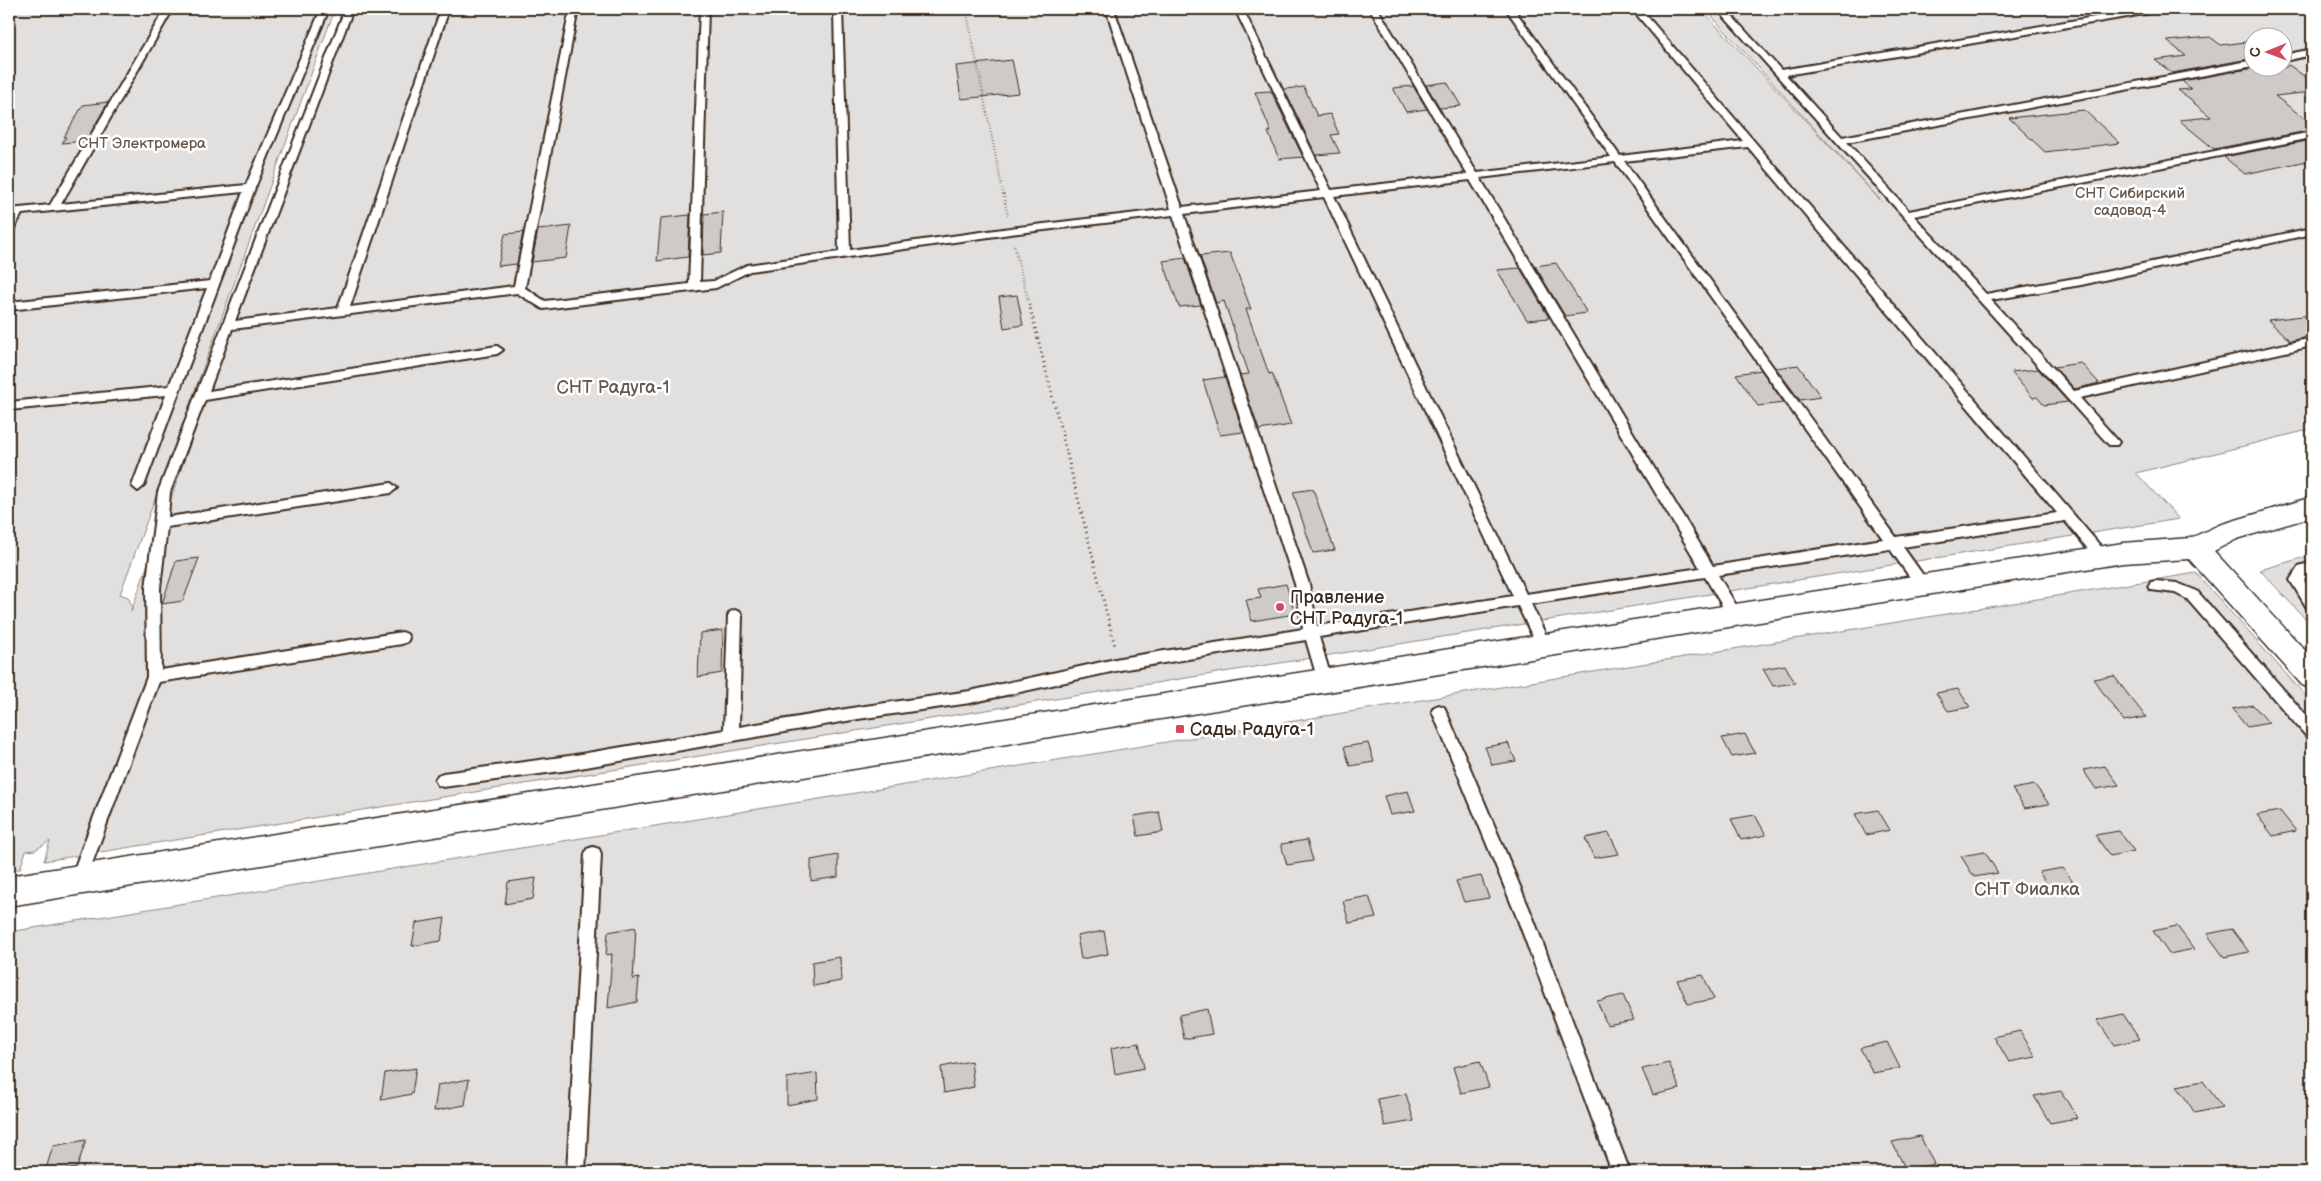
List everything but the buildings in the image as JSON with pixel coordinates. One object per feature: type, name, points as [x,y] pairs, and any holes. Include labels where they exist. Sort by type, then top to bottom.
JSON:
[{"type":"street","points":[[9,891],[2102,556],[2165,549],[2195,548],[2228,532],[2312,508]]},
{"type":"street","points":[[2195,548],[2312,677]]},
{"type":"lane","points":[[9,14],[12,9]]},
{"type":"lane","points":[[54,207],[169,9]]},
{"type":"lane","points":[[138,486],[250,188],[325,9]]},
{"type":"lane","points":[[78,880],[154,677],[153,588],[164,492],[349,9]]},
{"type":"lane","points":[[343,311],[445,9]]},
{"type":"lane","points":[[519,289],[574,9]]},
{"type":"lane","points":[[694,286],[704,9]]},
{"type":"lane","points":[[838,9],[845,254]]},
{"type":"lane","points":[[1110,9],[1302,584],[1311,633],[1325,681]]},
{"type":"lane","points":[[1239,9],[1544,646]]},
{"type":"lane","points":[[1374,9],[1734,615]]},
{"type":"lane","points":[[1510,9],[1923,585]]},
{"type":"lane","points":[[1636,9],[2102,556]]},
{"type":"lane","points":[[1723,11],[1755,9]]},
{"type":"lane","points":[[1781,73],[2156,9]]},
{"type":"lane","points":[[1723,11],[2113,442]]},
{"type":"lane","points":[[2294,56],[2312,52]]},
{"type":"lane","points":[[1841,140],[2244,65]]},
{"type":"lane","points":[[1908,214],[2312,135]]},
{"type":"lane","points":[[227,326],[519,289],[543,305],[716,284],[747,268],[1010,231],[1752,143]]},
{"type":"lane","points":[[9,228],[14,211],[250,188]]},
{"type":"lane","points":[[1984,298],[2082,281],[2312,231]]},
{"type":"lane","points":[[9,306],[214,284]]},
{"type":"lane","points":[[2071,396],[2312,342]]},
{"type":"lane","points":[[200,397],[497,350]]},
{"type":"lane","points":[[9,406],[174,390]]},
{"type":"lane","points":[[160,523],[391,488]]},
{"type":"lane","points":[[443,780],[569,763],[858,713],[970,697],[1120,664],[2068,516]]},
{"type":"lane","points":[[2312,567],[2304,570],[2297,580],[2312,604]]},
{"type":"lane","points":[[2156,586],[2177,588],[2192,595],[2312,732]]},
{"type":"lane","points":[[731,736],[735,616]]},
{"type":"lane","points":[[154,677],[402,638]]},
{"type":"lane","points":[[1439,711],[1524,915],[1621,1172]]},
{"type":"lane","points":[[576,1172],[582,1088],[592,854]]},
{"type":"path","points":[[966,9],[1010,231],[1120,664]]},
{"type":"green space","name":"СНТ Радуга-1","points":[[9,9],[335,9],[120,594],[128,597],[132,606],[131,612],[343,9],[1701,9],[1882,202],[1705,9],[2312,9],[2312,429],[2136,473],[2179,519],[44,861],[50,841],[35,850],[26,851],[20,869],[9,870]]},
{"type":"green space","points":[[2312,555],[2312,626],[2260,570]]},
{"type":"green space","name":"СНТ Фиалка","points":[[2196,573],[2312,703],[2312,1172],[9,1172],[9,932]]},
{"type":"place","name":"Правление СНТ Радуга-1","points":[[1280,607]]},
{"type":"place","name":"Сады Радуга-1","points":[[1180,729]]},
{"type":"park label","name":"СНТ Электромера","points":[[142,143]]},
{"type":"park label","name":"СНТ Сибирский садовод-4","points":[[2130,202]]}]
